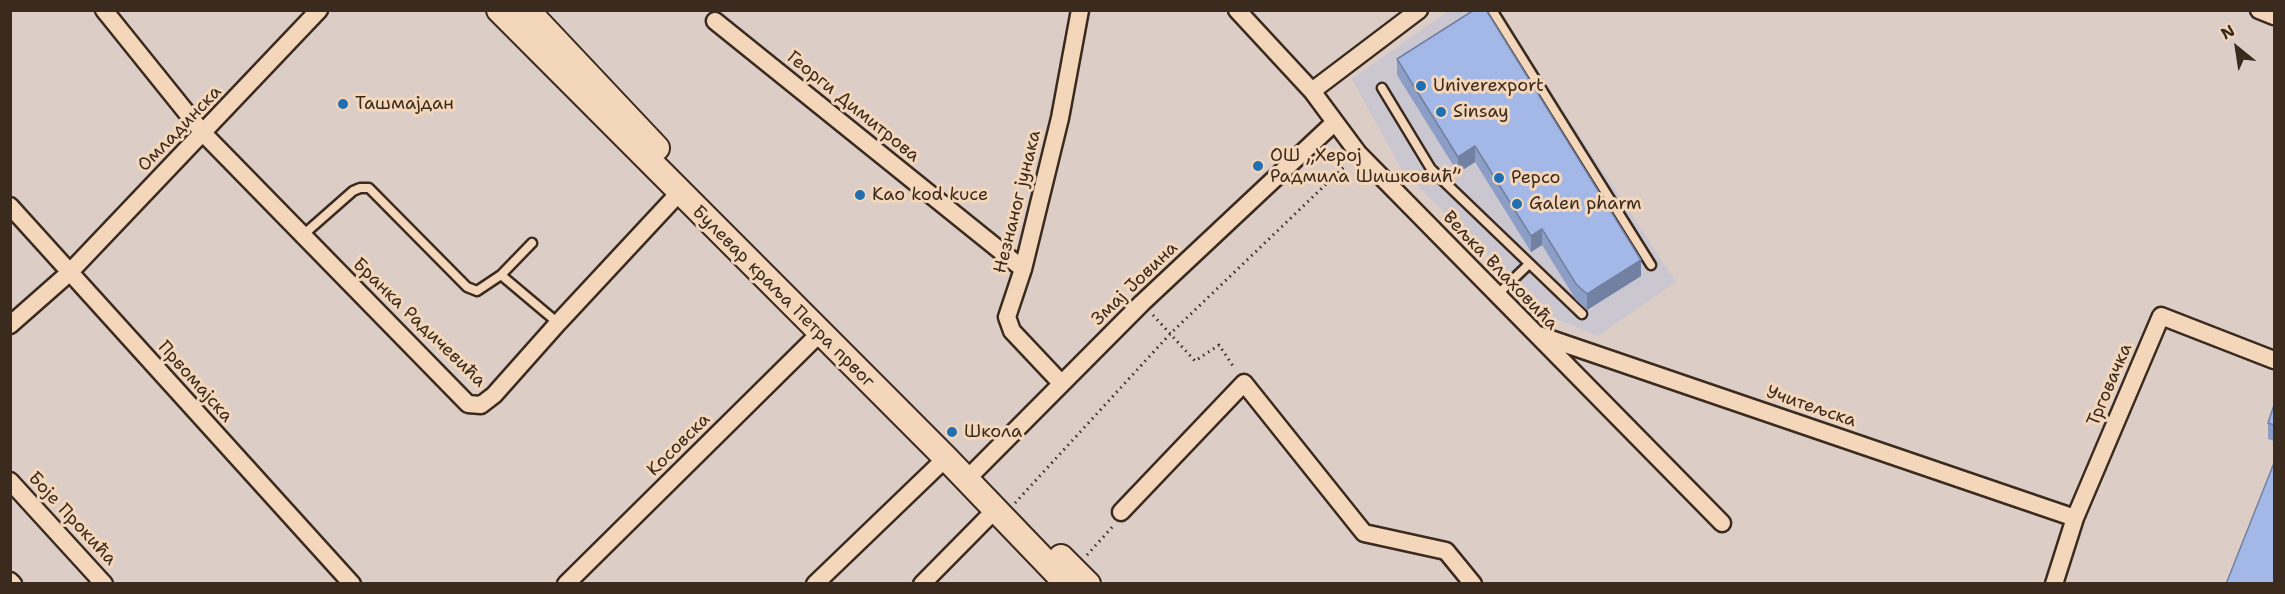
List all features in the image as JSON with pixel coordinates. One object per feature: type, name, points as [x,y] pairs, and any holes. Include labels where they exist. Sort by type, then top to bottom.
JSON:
[{"type":"main road","name":"Булевар краља Петра првог","points":[[499,10],[819,334],[946,458],[971,474]]},
{"type":"main road","name":"Булевар краља Петра првог","points":[[527,10],[690,183],[1004,508],[1076,579]]},
{"type":"street","name":"Бранка Радичевића","points":[[104,10],[203,134],[468,404],[481,405],[494,395],[679,193]]},
{"type":"street","name":"Омладинска","points":[[69,273],[319,10]]},
{"type":"street","name":"Незнаног јунака","points":[[1061,383],[1012,331],[1007,317],[1023,268],[1060,117],[1080,10]]},
{"type":"street","name":"Вељка Влаховића","points":[[1237,10],[1312,91],[1358,153],[1722,523]]},
{"type":"street","points":[[1312,91],[1419,10]]},
{"type":"street","points":[[2259,10],[2274,16]]},
{"type":"street","name":"Георги Димитрова","points":[[715,21],[1023,268]]},
{"type":"street","name":"Змај Јовина","points":[[971,474],[1142,303],[1335,122]]},
{"type":"street","name":"Првомајска","points":[[10,206],[352,584]]},
{"type":"street","points":[[10,325],[69,273]]},
{"type":"street","name":"Трговачка","points":[[2054,584],[2075,518],[2161,316],[2274,360]]},
{"type":"street","name":"Учитељска","points":[[1534,333],[2075,518]]},
{"type":"street","name":"Косовска","points":[[566,584],[819,334]]},
{"type":"street","points":[[1121,512],[1244,383],[1364,533],[1446,551],[1473,584]]},
{"type":"street","points":[[815,584],[946,458]]},
{"type":"street","name":"Боје Прокића","points":[[10,482],[104,584]]},
{"type":"street","points":[[921,584],[1004,508]]},
{"type":"lane","points":[[1492,10],[1651,266]]},
{"type":"lane","points":[[1382,88],[1431,169],[1582,314]]},
{"type":"lane","points":[[303,235],[353,191],[369,188],[467,287],[477,291],[501,276],[532,243]]},
{"type":"lane","points":[[1497,295],[1529,264]]},
{"type":"lane","points":[[501,276],[558,323]]},
{"type":"path","points":[[1004,508],[1170,334],[1358,153]]},
{"type":"path","points":[[1142,303],[1195,361],[1219,345],[1244,383]]},
{"type":"path","points":[[1076,579],[1121,512]]},
{"type":"shaded area","points":[[1448,11],[1498,11],[1676,282],[1598,336],[1551,317],[1403,172],[1352,79]]},
{"type":"building","points":[[1474,10],[1486,10],[1641,260],[1587,294],[1576,284],[1542,229],[1531,236],[1475,146],[1458,157],[1397,59]]},
{"type":"building","points":[[2274,405],[2274,425],[2268,423]]},
{"type":"building","points":[[2274,463],[2274,584],[2226,584]]},
{"type":"place","name":"Univerexport","points":[[1421,86]]},
{"type":"place","name":"Ташмајдан","points":[[343,104]]},
{"type":"place","name":"Sinsay","points":[[1441,112]]},
{"type":"place","name":"ОШ „Херој Радмила Шишковић”","points":[[1258,166]]},
{"type":"place","name":"Pepco","points":[[1499,178]]},
{"type":"place","name":"Kao kod kuce","points":[[860,195]]},
{"type":"place","name":"Galen pharm","points":[[1517,204]]},
{"type":"place","name":"Школа","points":[[952,432]]}]
